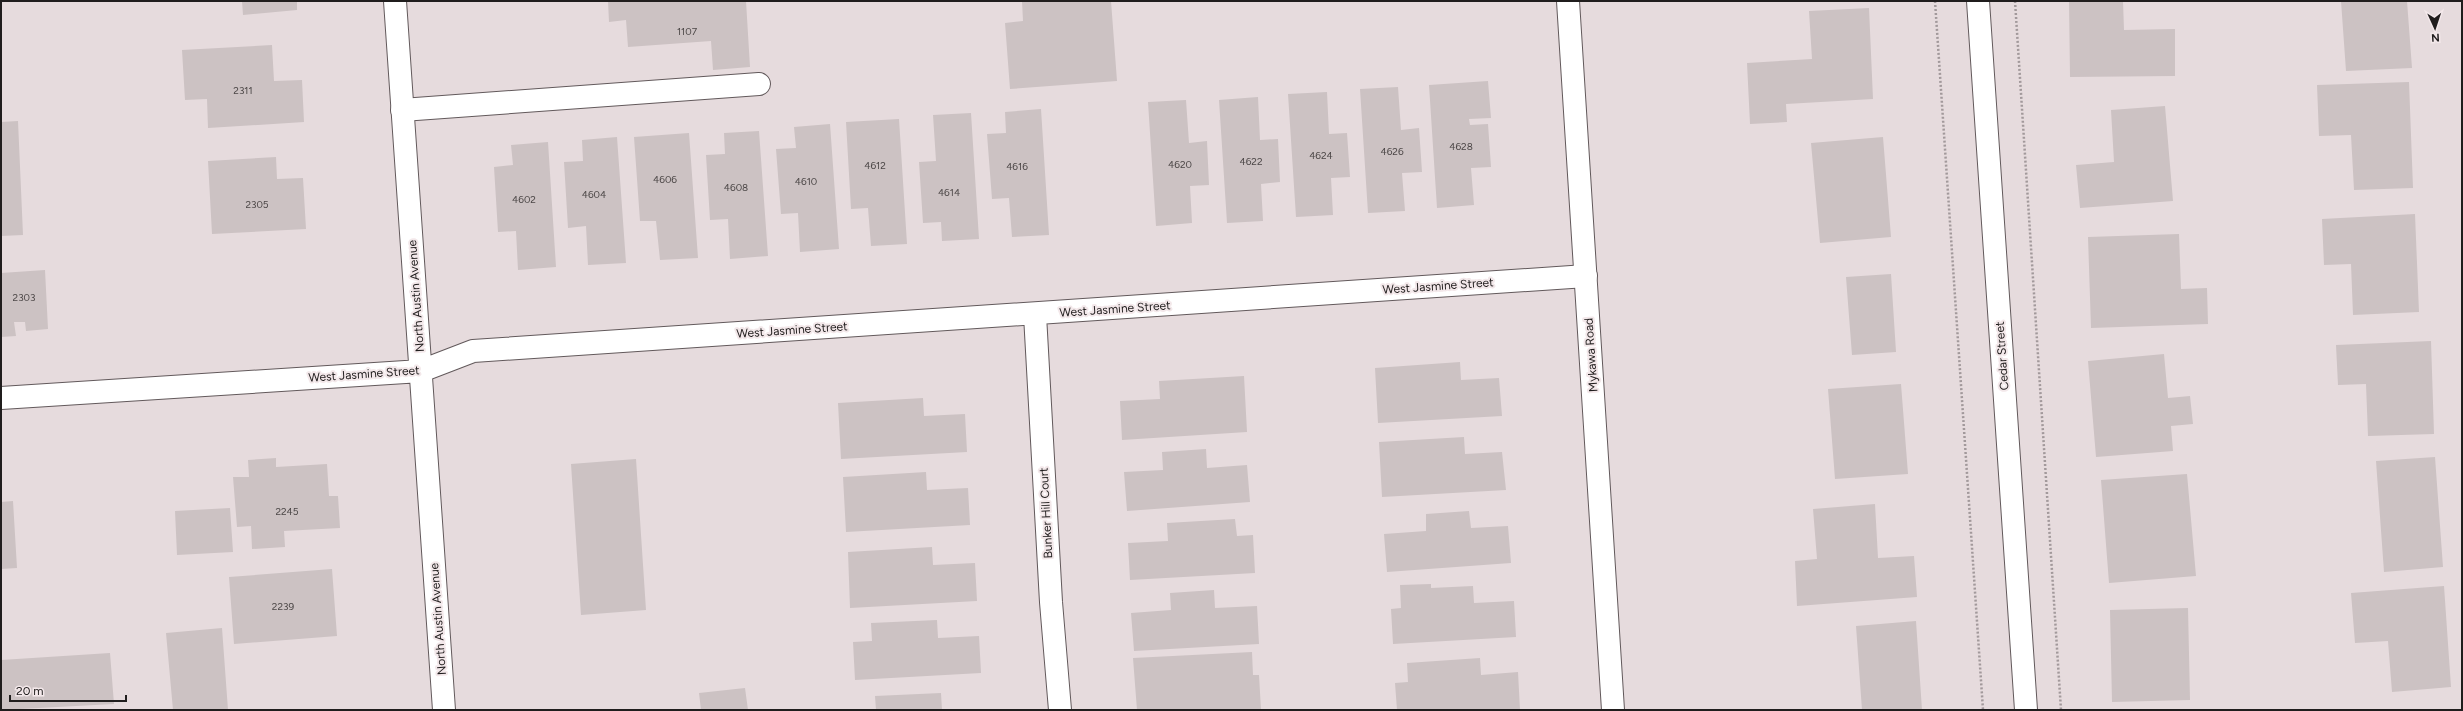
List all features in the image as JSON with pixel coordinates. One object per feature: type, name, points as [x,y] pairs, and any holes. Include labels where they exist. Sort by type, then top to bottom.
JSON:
[{"type":"street","name":"North Austin Avenue","points":[[395,1],[444,710]]},
{"type":"street","name":"Mykawa Road","points":[[1568,1],[1613,710]]},
{"type":"street","name":"Cedar Street","points":[[1978,1],[2026,710]]},
{"type":"street","points":[[402,110],[759,84]]},
{"type":"street","name":"West Jasmine Street","points":[[1,398],[421,371],[473,351],[1035,315],[1586,276]]},
{"type":"street","name":"Bunker Hill Court","points":[[1035,315],[1051,602],[1060,710]]},
{"type":"path","points":[[1935,1],[1983,710]]},
{"type":"path","points":[[2015,1],[2060,710]]},
{"type":"building","points":[[242,1],[297,1],[297,10],[243,15]]},
{"type":"building","points":[[608,1],[746,1],[750,67],[713,70],[711,41],[628,47],[626,20],[609,22]]},
{"type":"building","points":[[1022,1],[1111,1],[1117,81],[1010,89],[1005,23],[1023,21]]},
{"type":"building","points":[[2069,1],[2123,1],[2124,30],[2175,29],[2175,76],[2070,77]]},
{"type":"building","points":[[2341,1],[2407,1],[2412,68],[2346,71]]},
{"type":"building","points":[[1869,8],[1873,99],[1786,104],[1787,122],[1750,124],[1747,63],[1812,59],[1809,11]]},
{"type":"building","points":[[272,45],[274,81],[302,80],[304,122],[208,128],[207,99],[185,100],[182,50]]},
{"type":"building","points":[[1488,81],[1491,118],[1469,119],[1470,125],[1488,124],[1491,167],[1471,168],[1474,205],[1437,208],[1429,85]]},
{"type":"building","points":[[2409,82],[2413,188],[2354,190],[2351,135],[2319,136],[2317,85]]},
{"type":"building","points":[[1398,87],[1401,130],[1419,128],[1422,172],[1402,173],[1405,211],[1368,213],[1360,89]]},
{"type":"building","points":[[1327,92],[1329,134],[1347,133],[1350,177],[1331,178],[1333,215],[1296,217],[1288,94]]},
{"type":"building","points":[[1258,97],[1260,140],[1278,139],[1280,182],[1261,184],[1263,221],[1227,223],[1219,100]]},
{"type":"building","points":[[1186,100],[1189,143],[1207,141],[1209,185],[1190,186],[1192,223],[1156,226],[1148,102]]},
{"type":"building","points":[[2165,106],[2173,201],[2080,208],[2076,165],[2114,162],[2111,110]]},
{"type":"building","points":[[1041,109],[1049,235],[1012,237],[1009,198],[992,199],[987,134],[1006,133],[1005,112]]},
{"type":"building","points":[[971,113],[979,239],[942,241],[941,222],[923,223],[919,162],[936,161],[933,115]]},
{"type":"building","points":[[899,119],[907,244],[871,246],[868,208],[851,209],[846,122]]},
{"type":"building","points":[[18,121],[23,235],[1,236],[1,122]]},
{"type":"building","points":[[830,124],[839,249],[800,252],[798,213],[781,214],[776,149],[796,148],[794,127]]},
{"type":"building","points":[[759,131],[768,256],[730,259],[728,219],[710,220],[706,155],[725,154],[724,133]]},
{"type":"building","points":[[689,133],[698,258],[660,260],[656,221],[640,221],[634,137]]},
{"type":"building","points":[[617,137],[626,263],[588,265],[586,226],[568,228],[564,162],[583,161],[582,140]]},
{"type":"building","points":[[1883,137],[1891,237],[1820,243],[1811,143]]},
{"type":"building","points":[[548,142],[556,267],[518,270],[516,231],[498,232],[494,167],[513,165],[511,145]]},
{"type":"building","points":[[276,157],[277,179],[303,178],[306,229],[212,234],[208,161]]},
{"type":"building","points":[[2415,214],[2419,312],[2353,315],[2351,264],[2324,265],[2322,219]]},
{"type":"building","points":[[2179,234],[2181,289],[2207,288],[2208,324],[2091,328],[2088,237]]},
{"type":"building","points":[[45,270],[48,329],[26,331],[25,322],[14,322],[16,336],[1,337],[1,273]]},
{"type":"building","points":[[1891,274],[1896,352],[1852,355],[1846,277]]},
{"type":"building","points":[[2431,341],[2434,434],[2368,436],[2366,384],[2338,385],[2336,345]]},
{"type":"building","points":[[2164,354],[2168,398],[2190,396],[2193,424],[2171,426],[2173,451],[2096,457],[2088,361]]},
{"type":"building","points":[[1460,362],[1461,380],[1499,378],[1502,416],[1378,423],[1375,368]]},
{"type":"building","points":[[1244,376],[1247,432],[1122,440],[1120,401],[1160,399],[1159,381]]},
{"type":"building","points":[[1901,384],[1908,474],[1835,479],[1828,389]]},
{"type":"building","points":[[923,398],[924,416],[965,414],[967,452],[841,459],[838,403]]},
{"type":"building","points":[[1464,437],[1465,454],[1502,452],[1506,490],[1382,497],[1379,442]]},
{"type":"building","points":[[1206,449],[1207,468],[1247,465],[1250,502],[1127,511],[1124,472],[1163,470],[1162,452]]},
{"type":"building","points":[[2435,457],[2443,567],[2384,572],[2376,461]]},
{"type":"building","points":[[276,458],[276,467],[327,464],[329,496],[338,496],[340,528],[284,531],[285,547],[252,549],[251,526],[237,527],[233,477],[249,477],[248,460]]},
{"type":"building","points":[[636,459],[646,610],[581,615],[571,464]]},
{"type":"building","points":[[926,472],[927,490],[968,488],[970,525],[846,532],[843,477]]},
{"type":"building","points":[[2187,474],[2196,576],[2109,583],[2101,480]]},
{"type":"building","points":[[13,501],[17,568],[1,569],[1,502]]},
{"type":"building","points":[[1875,504],[1878,558],[1914,556],[1917,597],[1797,606],[1795,561],[1817,559],[1813,509]]},
{"type":"building","points":[[230,508],[233,552],[177,555],[175,511]]},
{"type":"building","points":[[1469,511],[1471,528],[1508,526],[1511,563],[1387,572],[1384,534],[1426,531],[1426,514]]},
{"type":"building","points":[[1235,519],[1237,536],[1253,535],[1255,573],[1130,580],[1128,543],[1168,541],[1167,523]]},
{"type":"building","points":[[932,547],[933,565],[975,563],[977,601],[850,608],[848,552]]},
{"type":"building","points":[[332,569],[337,636],[234,644],[229,577]]},
{"type":"building","points":[[1431,584],[1431,588],[1473,586],[1474,603],[1514,601],[1516,637],[1393,644],[1391,609],[1401,608],[1400,585]]},
{"type":"building","points":[[2444,586],[2451,687],[2392,692],[2388,641],[2355,643],[2351,593]]},
{"type":"building","points":[[1214,590],[1215,608],[1257,606],[1259,644],[1134,651],[1131,613],[1171,610],[1170,593]]},
{"type":"building","points":[[2188,608],[2190,700],[2112,702],[2110,610]]},
{"type":"building","points":[[937,620],[938,638],[979,636],[981,673],[855,680],[853,642],[872,641],[871,623]]},
{"type":"building","points":[[1916,621],[1922,710],[1862,710],[1856,626]]},
{"type":"building","points":[[222,628],[228,710],[173,710],[166,633]]},
{"type":"building","points":[[1252,652],[1253,675],[1259,675],[1261,710],[1137,710],[1133,658]]},
{"type":"building","points":[[110,653],[114,704],[1,710],[1,660]]},
{"type":"building","points":[[1480,658],[1481,675],[1518,672],[1520,710],[1397,710],[1395,683],[1408,682],[1407,663]]},
{"type":"building","points":[[745,688],[748,710],[701,710],[699,693]]},
{"type":"building","points":[[941,693],[942,710],[876,710],[875,696]]}]
